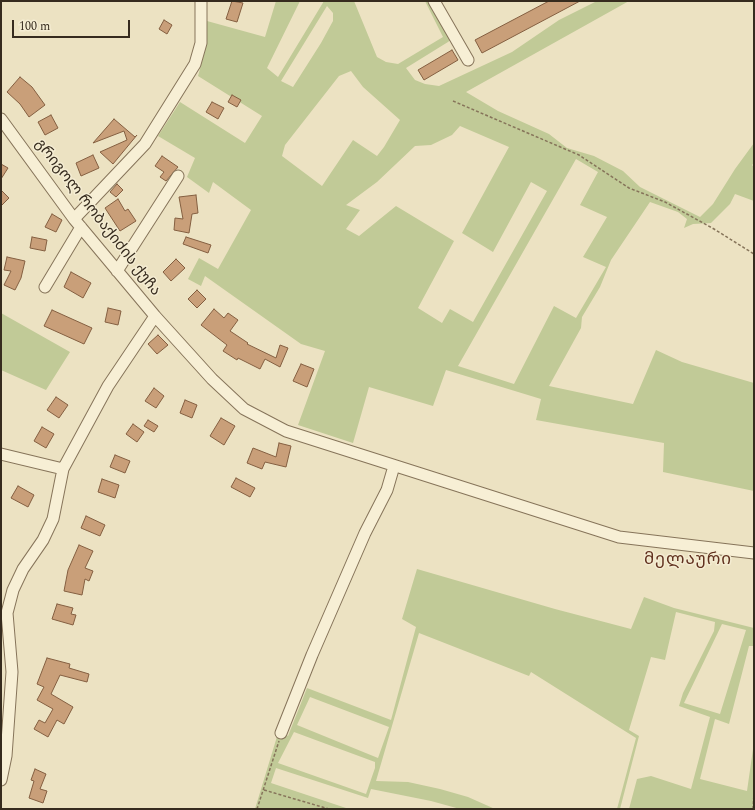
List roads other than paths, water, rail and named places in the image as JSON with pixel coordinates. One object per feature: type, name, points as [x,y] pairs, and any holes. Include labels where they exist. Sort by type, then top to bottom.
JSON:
[{"type":"street","points":[[45,288],[77,223],[146,144],[195,64],[201,43],[201,1]]},
{"type":"street","points":[[434,1],[468,60]]},
{"type":"street","name":"გრიგოლ რობაქიძის ქუჩა","points":[[1,119],[77,223],[117,271],[212,379],[244,409],[286,431],[619,537],[754,553]]},
{"type":"street","points":[[117,271],[178,176]]},
{"type":"street","points":[[1,780],[6,756],[12,672],[7,613],[13,590],[23,569],[42,540],[53,519],[63,469],[108,386],[155,316]]},
{"type":"street","points":[[1,454],[63,469]]},
{"type":"street","points":[[281,733],[312,655],[362,540],[387,490],[394,466]]},
{"type":"district","name":"მელაური","points":[[688,561]]}]
